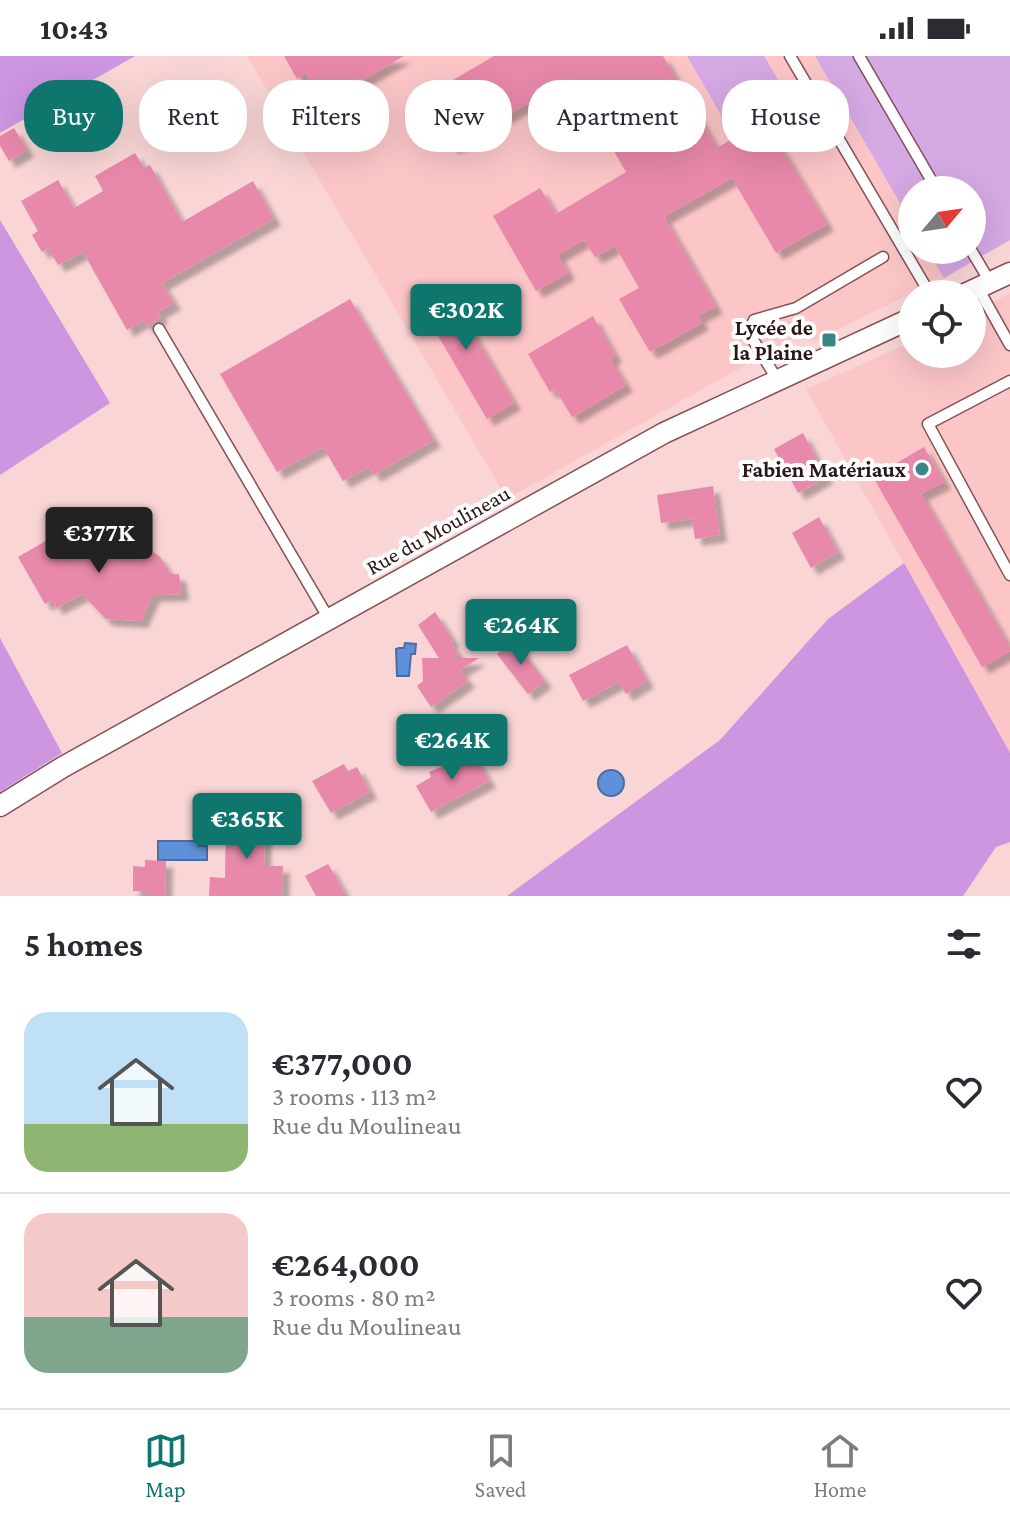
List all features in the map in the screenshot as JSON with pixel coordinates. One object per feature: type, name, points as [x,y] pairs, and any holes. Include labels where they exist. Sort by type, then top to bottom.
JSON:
[{"type":"street","points":[[986,284],[1010,273]]},
{"type":"street","name":"Rue du Moulineau","points":[[0,806],[63,767],[664,433],[898,325]]},
{"type":"lane","points":[[790,56],[922,280]]},
{"type":"lane","points":[[859,56],[929,176]]},
{"type":"lane","points":[[778,381],[749,333],[754,320],[796,308],[883,257]]},
{"type":"lane","points":[[986,302],[1010,345]]},
{"type":"lane","points":[[159,329],[329,619]]},
{"type":"lane","points":[[1010,381],[928,424],[1010,575]]},
{"type":"shaded area","points":[[0,56],[135,56],[93,80],[24,80],[24,119],[0,133]]},
{"type":"shaded area","points":[[247,56],[815,56],[829,80],[722,80],[722,152],[849,152],[849,115],[898,200],[898,264],[936,264],[944,278],[898,280],[898,300],[813,341],[806,331],[507,499],[303,152],[389,152],[389,80],[263,80],[263,83]]},
{"type":"shaded area","points":[[687,56],[764,56],[778,80],[722,80],[722,117],[706,89],[706,80],[701,80]]},
{"type":"shaded area","points":[[815,56],[1010,56],[1010,240],[986,254],[986,176],[898,176],[898,200],[849,115],[849,80],[829,80]]},
{"type":"shaded area","points":[[0,220],[110,403],[0,475]]},
{"type":"shaded area","points":[[936,264],[968,264],[944,278]]},
{"type":"shaded area","points":[[1010,293],[1010,753],[806,389],[898,348],[898,368],[986,368],[986,306]]},
{"type":"shaded area","points":[[904,563],[1010,753],[1010,842],[996,847],[963,896],[507,896],[720,740],[828,619]]},
{"type":"shaded area","points":[[0,638],[62,753],[0,792]]},
{"type":"water","points":[[405,643],[416,644],[415,654],[411,654],[409,676],[397,676],[396,649],[404,648]]},
{"type":"water","points":[[611,770],[620,774],[624,783],[620,792],[611,796],[602,792],[598,783],[602,774]]},
{"type":"water","points":[[158,841],[199,841],[199,846],[207,846],[207,860],[158,860]]},
{"type":"building","points":[[284,56],[404,56],[363,80],[310,80],[306,73],[297,79]]},
{"type":"building","points":[[494,56],[663,56],[677,80],[528,80],[528,103],[512,112],[512,80],[453,80]]},
{"type":"building","points":[[14,128],[24,145],[24,152],[9,161],[0,146],[0,136]]},
{"type":"building","points":[[706,129],[717,148],[722,145],[722,152],[783,152],[827,224],[776,253],[732,178],[664,217],[716,307],[698,316],[702,323],[650,352],[619,299],[639,288],[615,246],[595,257],[584,240],[558,255],[568,273],[536,291],[493,216],[540,188],[556,214],[626,172],[615,152],[706,152]]},
{"type":"building","points":[[135,153],[144,168],[150,165],[182,222],[253,181],[274,219],[162,283],[174,303],[158,312],[161,317],[146,326],[143,320],[127,330],[83,252],[58,265],[48,248],[42,252],[32,235],[38,231],[21,201],[58,180],[74,208],[103,191],[95,176]]},
{"type":"building","points":[[444,284],[514,403],[487,419],[417,300]]},
{"type":"building","points":[[350,299],[434,440],[374,475],[369,467],[343,481],[323,447],[277,472],[220,374]]},
{"type":"building","points":[[593,316],[615,356],[610,359],[626,385],[572,417],[555,389],[550,392],[528,354]]},
{"type":"building","points":[[803,433],[826,477],[798,493],[774,449]]},
{"type":"building","points":[[924,447],[944,482],[921,494],[1010,648],[1010,651],[982,667],[873,477]]},
{"type":"building","points":[[713,486],[720,535],[695,539],[692,519],[661,523],[657,495]]},
{"type":"building","points":[[819,517],[838,552],[811,568],[792,533]]},
{"type":"building","points":[[75,524],[88,546],[128,541],[146,547],[160,557],[170,574],[179,574],[182,594],[153,595],[141,621],[106,619],[82,594],[56,608],[52,600],[45,604],[18,557]]},
{"type":"building","points":[[435,612],[459,654],[451,658],[479,658],[460,670],[468,681],[431,707],[417,686],[423,681],[422,658],[439,658],[418,625]]},
{"type":"building","points":[[514,640],[545,681],[528,694],[497,654]]},
{"type":"building","points":[[627,645],[647,681],[626,694],[619,682],[583,701],[569,675]]},
{"type":"building","points":[[474,754],[489,781],[431,812],[416,786],[431,777],[429,772],[450,763],[452,766]]},
{"type":"building","points":[[344,764],[348,771],[357,767],[370,792],[331,813],[312,781]]},
{"type":"building","points":[[226,814],[265,815],[264,866],[283,866],[282,896],[209,896],[210,877],[225,878]]},
{"type":"building","points":[[145,860],[166,861],[165,896],[145,896],[145,891],[133,891],[133,866],[145,867]]},
{"type":"building","points":[[328,864],[346,896],[316,896],[305,876]]},
{"type":"place","name":"Lycée de la Plaine","points":[[829,340]]},
{"type":"place","name":"Fabien Matériaux","points":[[922,469]]}]
